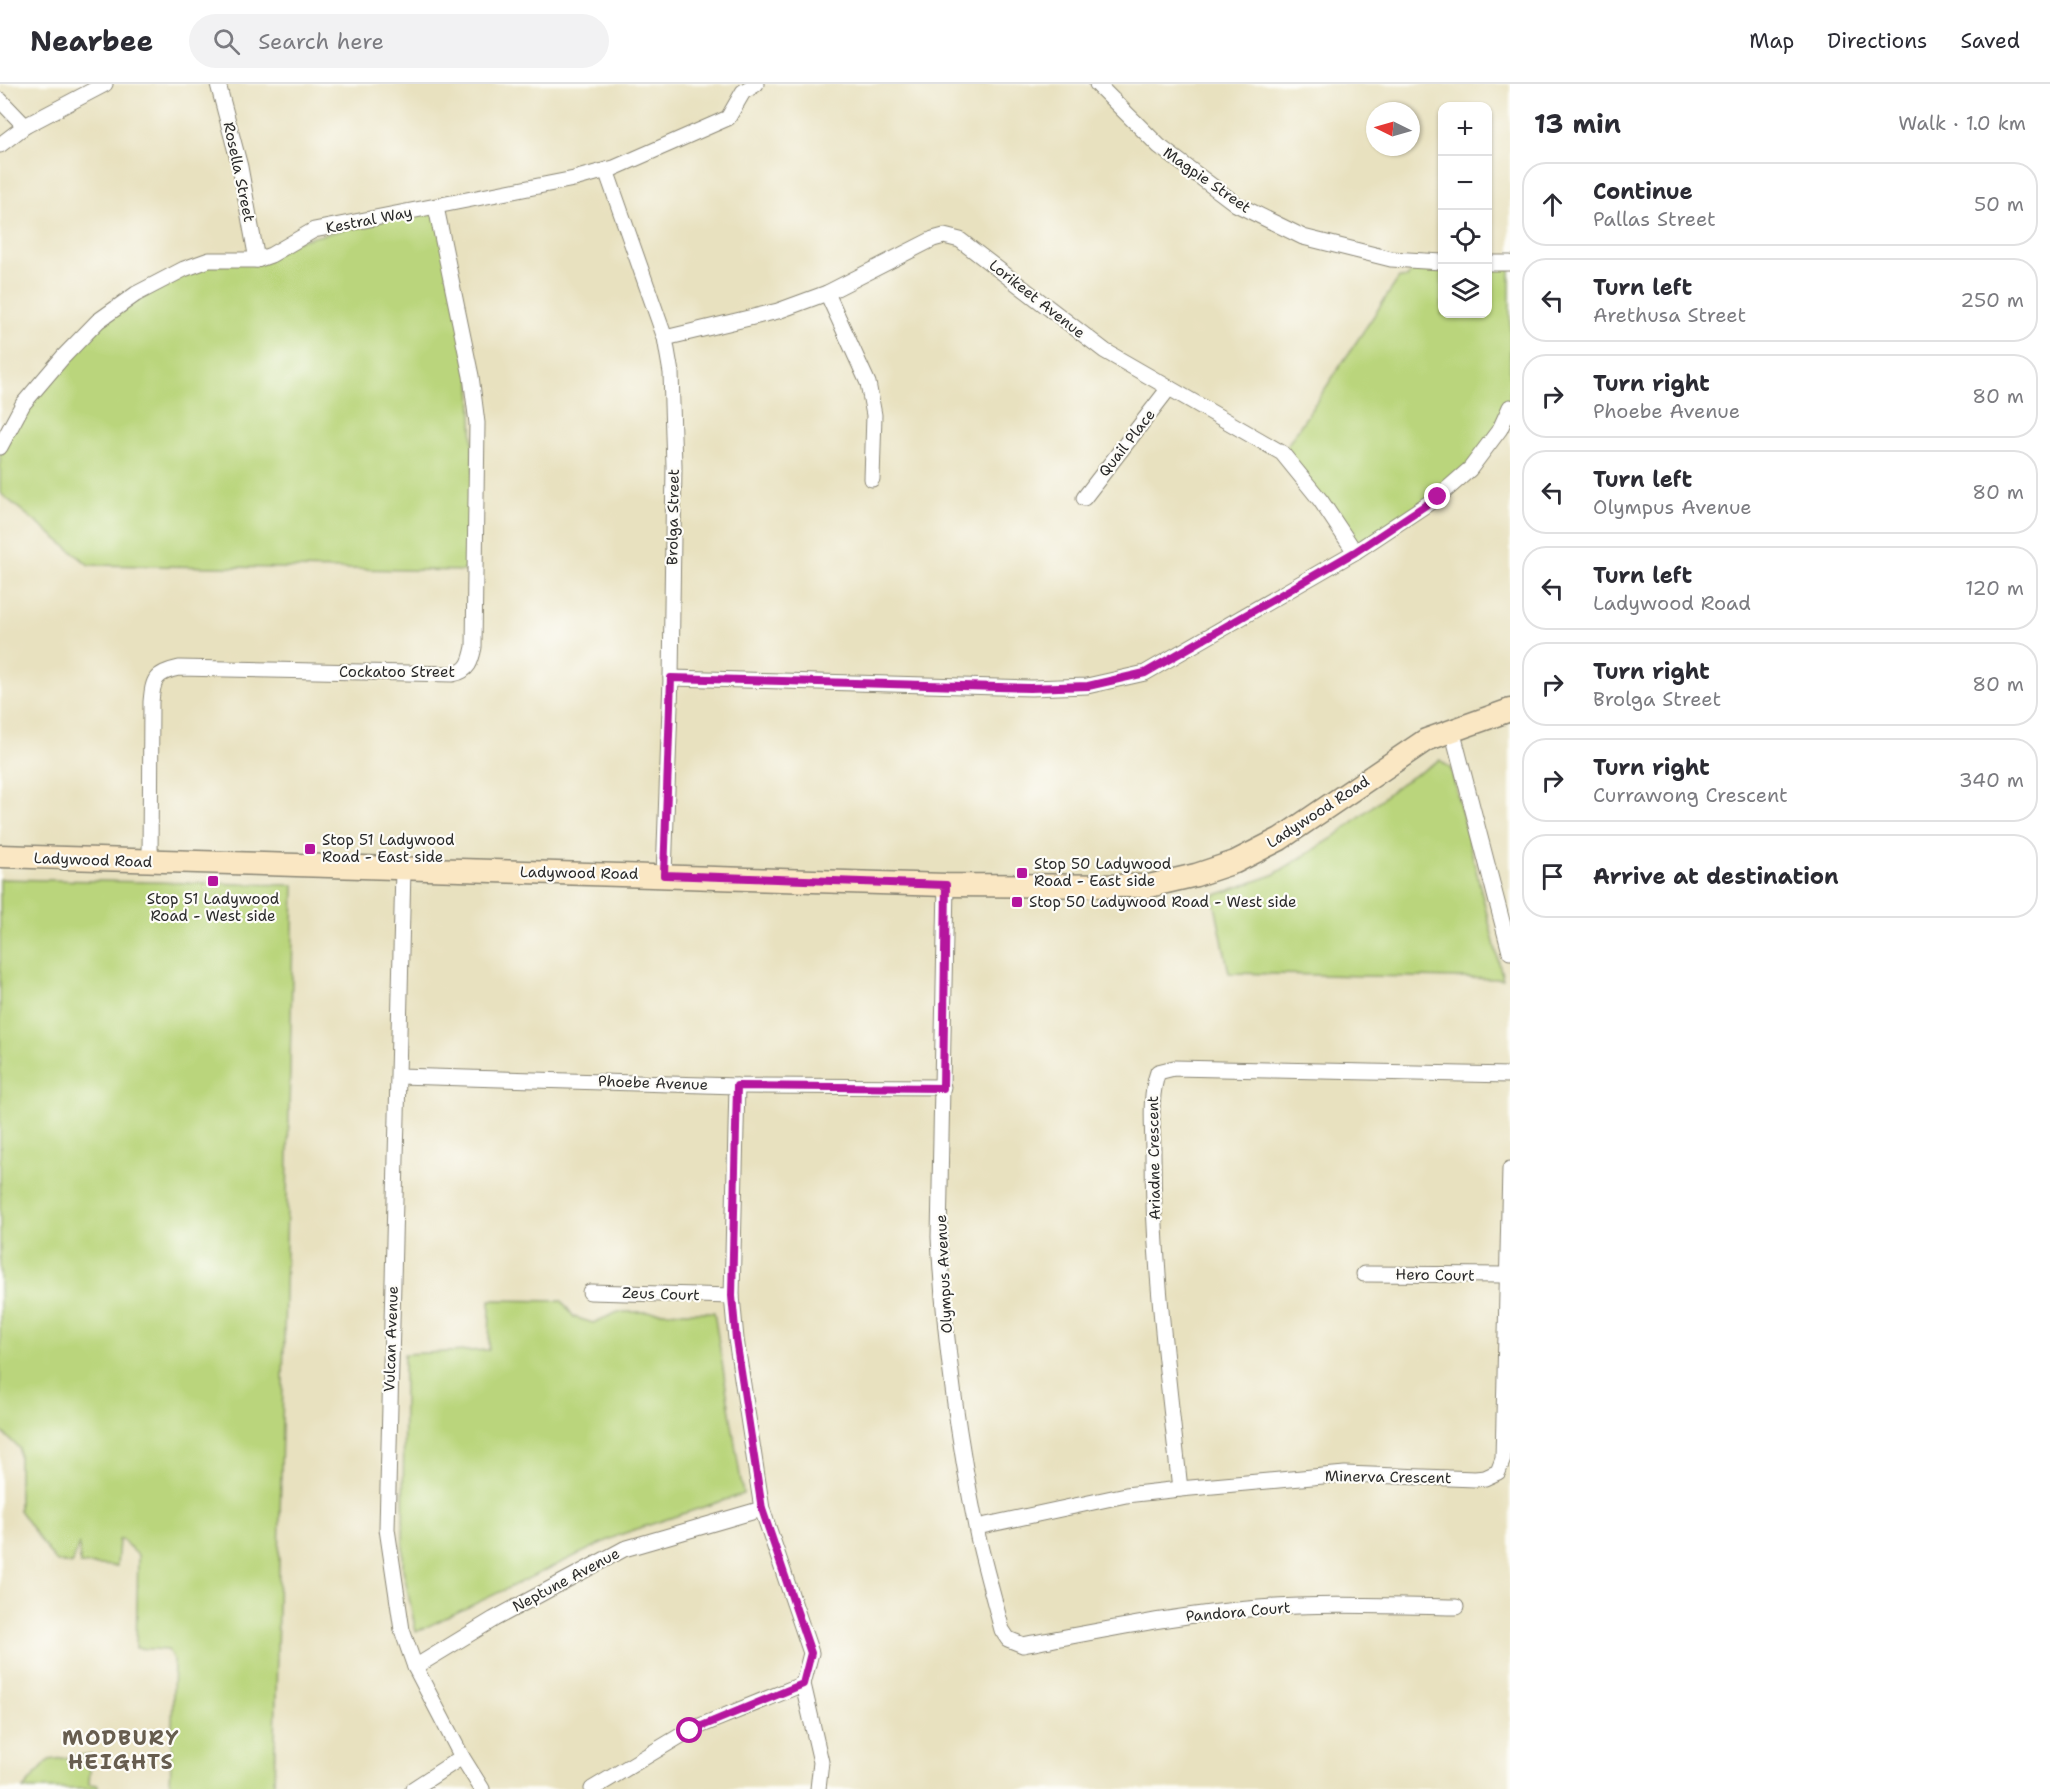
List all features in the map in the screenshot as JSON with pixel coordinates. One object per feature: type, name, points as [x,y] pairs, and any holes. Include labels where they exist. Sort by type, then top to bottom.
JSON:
[{"type":"street","points":[[0,145],[24,126],[105,84]]},
{"type":"street","name":"Rosella Street","points":[[218,84],[240,167],[257,260]]},
{"type":"street","name":"Kestral Way","points":[[0,447],[23,404],[63,357],[98,321],[135,294],[184,269],[208,260],[257,260],[272,255],[314,230],[574,179],[606,170],[728,118],[743,92],[756,84]]},
{"type":"street","name":"Magpie Street","points":[[1097,84],[1159,146],[1236,204],[1303,237],[1391,259],[1438,262]]},
{"type":"street","points":[[0,100],[24,126]]},
{"type":"street","name":"Brolga Street","points":[[606,170],[665,338],[674,405],[671,678],[664,875]]},
{"type":"street","name":"Cockatoo Street","points":[[150,862],[151,702],[152,686],[157,676],[178,668],[453,674],[462,672],[470,664],[474,647],[477,423],[471,376],[436,207]]},
{"type":"street","name":"Lorikeet Avenue","points":[[665,338],[778,311],[827,293],[933,239],[944,236],[960,240],[1105,351],[1282,453],[1321,501],[1355,552]]},
{"type":"street","points":[[1492,263],[1510,263]]},
{"type":"street","points":[[827,293],[868,383],[874,415],[872,479]]},
{"type":"street","name":"Quail Place","points":[[1084,498],[1169,388]]},
{"type":"street","points":[[671,678],[929,686],[1088,686],[1145,673],[1355,552],[1438,497],[1470,469],[1500,429],[1510,407]]},
{"type":"street","name":"Ladywood Road","points":[[0,856],[946,885],[1149,886],[1196,875],[1235,862],[1280,839],[1426,740],[1510,710]]},
{"type":"street","points":[[1452,730],[1510,952]]},
{"type":"street","name":"Vulcan Avenue","points":[[403,869],[387,1529],[402,1630],[415,1667],[462,1757],[482,1789]]},
{"type":"street","name":"Olympus Avenue","points":[[946,885],[939,1238],[941,1277],[954,1397],[976,1527],[1002,1630],[1008,1639],[1023,1645]]},
{"type":"street","name":"Ariadne Crescent","points":[[1180,1489],[1156,1263],[1153,1086],[1158,1072],[1174,1068],[1510,1075]]},
{"type":"street","name":"Phoebe Avenue","points":[[399,1076],[737,1086],[943,1088]]},
{"type":"street","points":[[737,1086],[732,1296],[736,1339],[762,1509],[811,1653],[803,1684],[821,1762],[818,1789]]},
{"type":"street","name":"Minerva Crescent","points":[[976,1527],[1126,1495],[1180,1489],[1345,1474],[1475,1479],[1498,1473],[1503,1459],[1510,1169]]},
{"type":"street","name":"Hero Court","points":[[1364,1274],[1507,1275]]},
{"type":"street","name":"Zeus Court","points":[[590,1292],[732,1296]]},
{"type":"street","name":"Neptune Avenue","points":[[415,1667],[494,1619],[624,1549],[762,1509]]},
{"type":"street","name":"Pandora Court","points":[[1023,1645],[1207,1613],[1261,1608],[1456,1607]]},
{"type":"street","points":[[592,1789],[690,1731],[803,1684]]},
{"type":"street","points":[[413,1789],[462,1757]]},
{"type":"green space","points":[[436,207],[471,376],[476,571],[89,565],[0,493],[0,447],[23,404],[98,321],[184,269],[240,261],[289,243]]},
{"type":"green space","points":[[1419,261],[1438,262],[1438,318],[1492,318],[1492,263],[1510,263],[1510,407],[1470,469],[1355,552],[1282,453],[1399,278],[1407,278]]},
{"type":"green space","points":[[1440,760],[1451,769],[1503,979],[1229,973],[1213,896],[1273,875],[1333,838],[1400,784]]},
{"type":"green space","points":[[0,879],[294,885],[274,1789],[170,1789],[174,1661],[168,1650],[136,1648],[138,1555],[122,1540],[119,1540],[117,1566],[80,1564],[79,1543],[72,1564],[56,1562],[19,1510],[19,1448],[0,1430]]},
{"type":"green space","points":[[490,1300],[562,1301],[574,1317],[593,1323],[618,1312],[714,1312],[743,1494],[619,1535],[416,1632],[403,1569],[404,1354],[489,1350]]},
{"type":"green space","points":[[91,1754],[89,1784],[98,1785],[98,1789],[23,1789],[49,1760]]},
{"type":"place","name":"Stop 51 Ladywood Road - East side","points":[[310,849]]},
{"type":"place","name":"Stop 50 Ladywood Road - East side","points":[[1022,873]]},
{"type":"place","name":"Stop 51 Ladywood Road - West side","points":[[213,881]]},
{"type":"place","name":"Stop 50 Ladywood Road - West side","points":[[1017,902]]},
{"type":"district","name":"MODBURY HEIGHTS","points":[[121,1750]]},
{"type":"route","points":[[690,1731],[803,1684],[811,1653],[762,1509],[736,1339],[732,1296],[737,1086],[943,1088],[946,885],[664,875],[671,678],[1030,688],[1088,686],[1145,673],[1355,552],[1438,497]]}]
